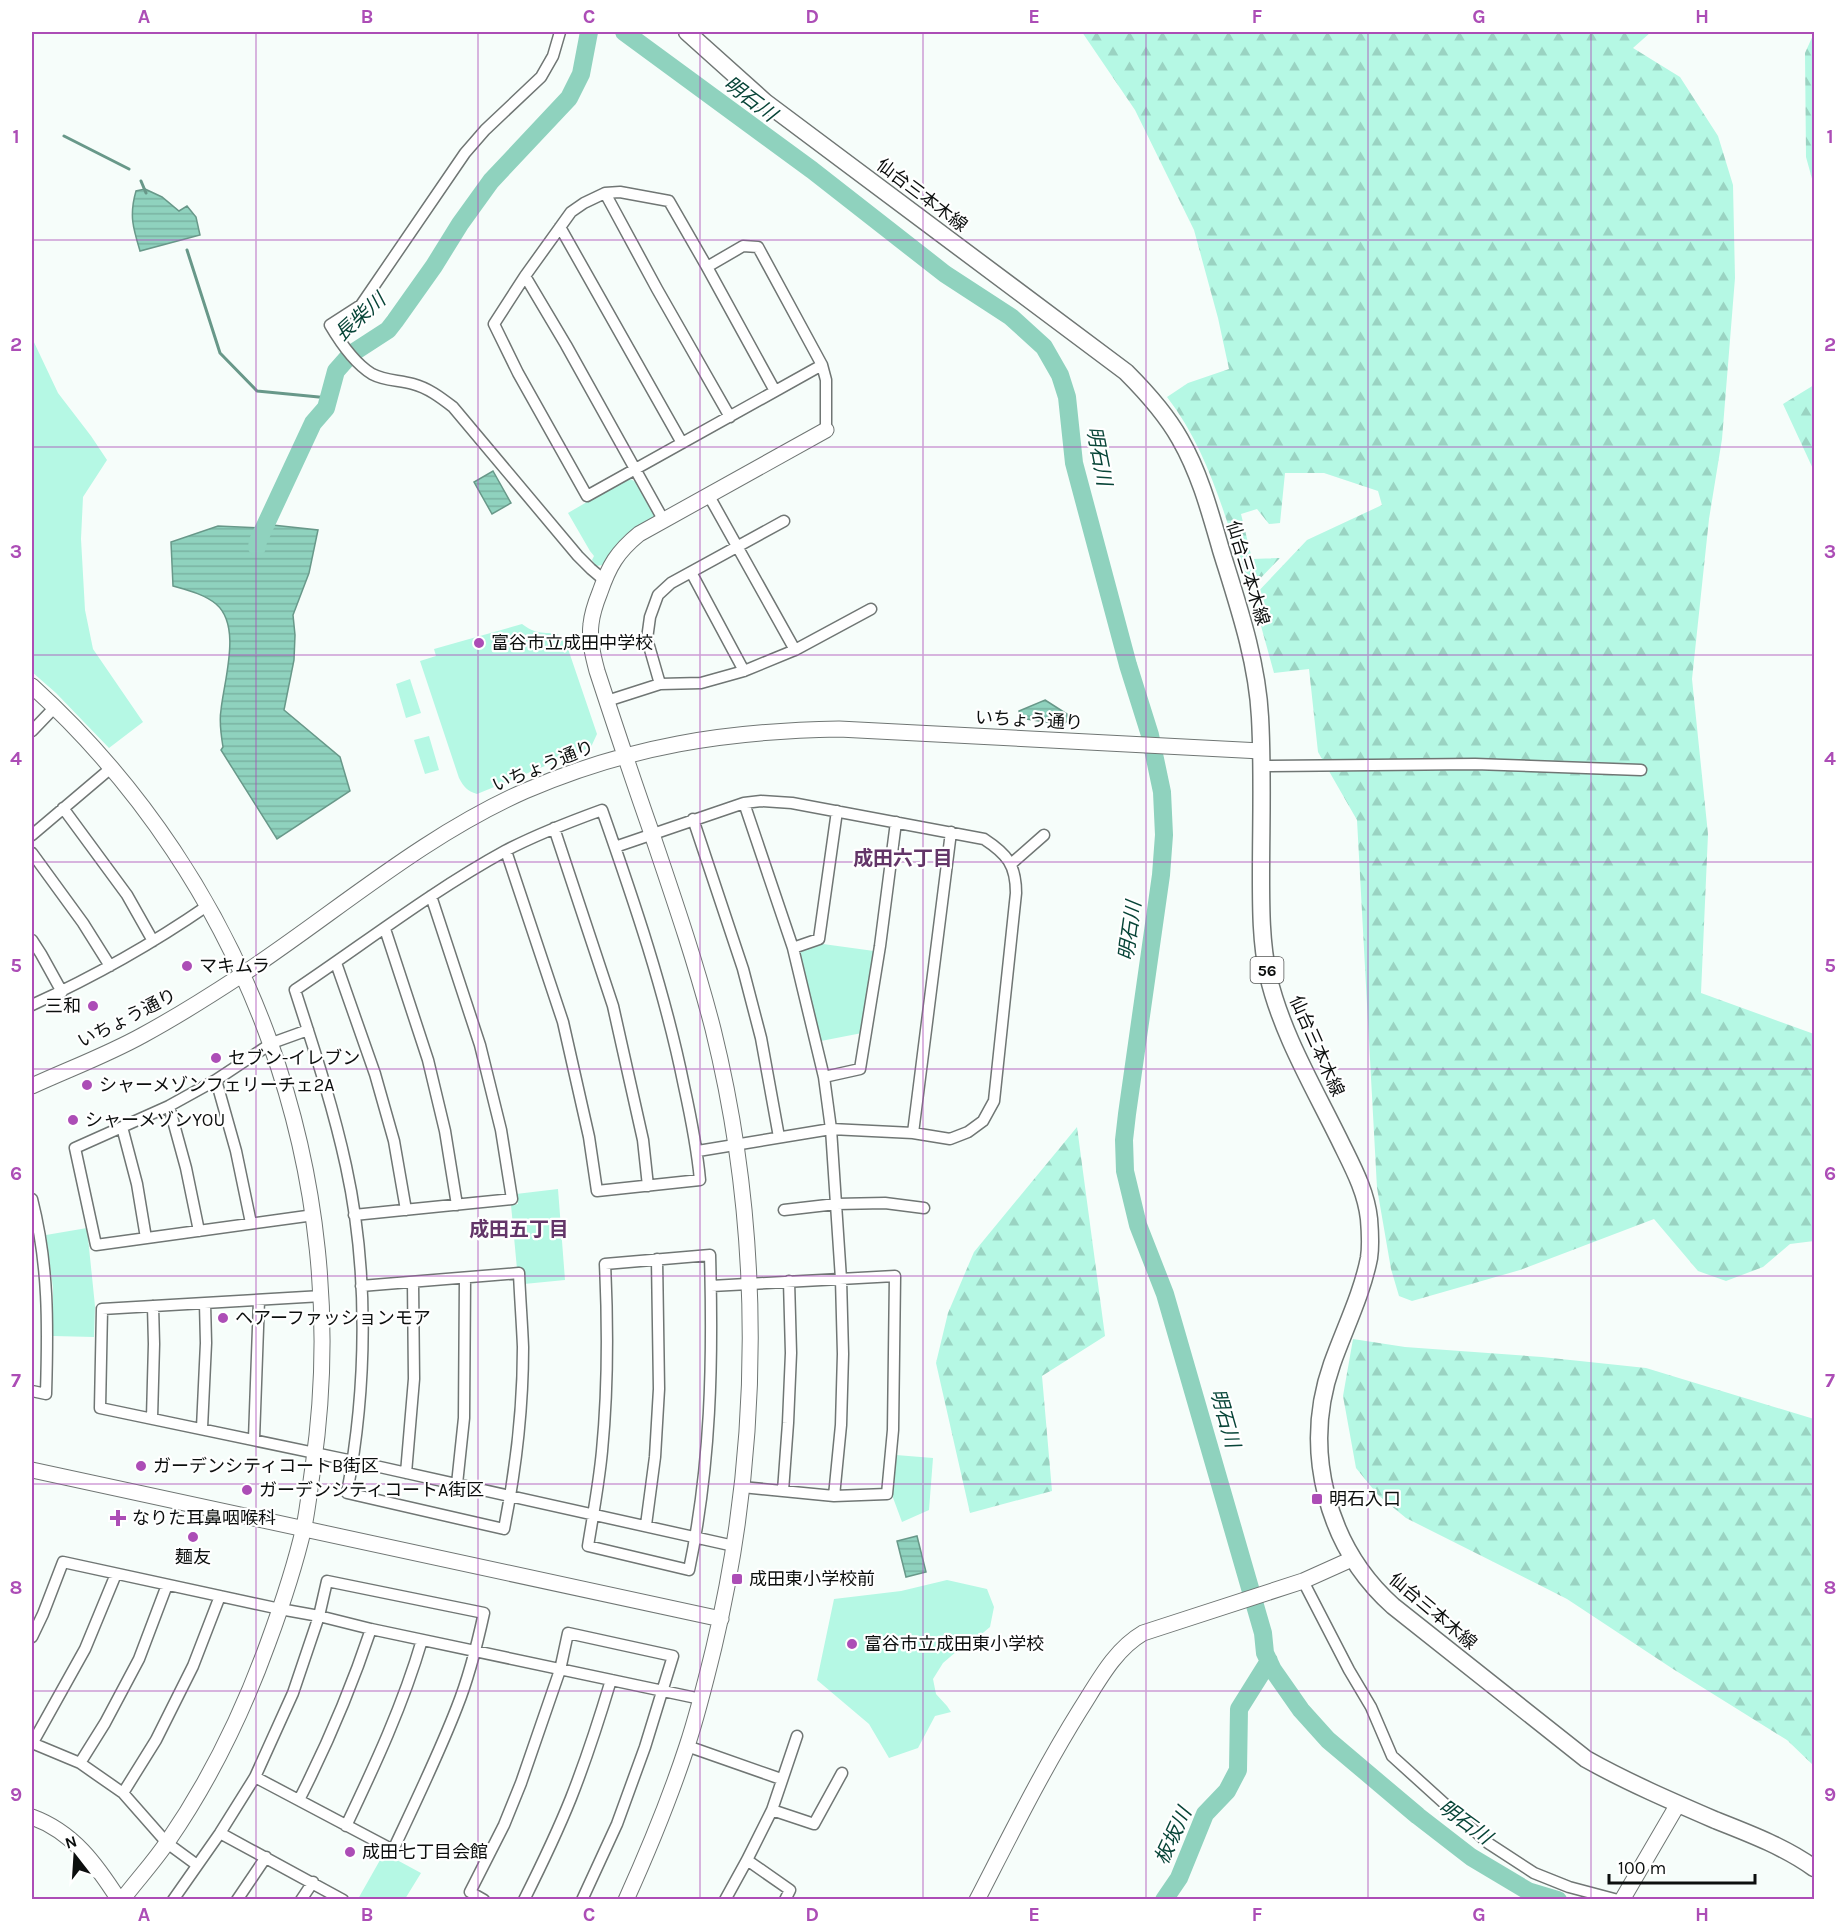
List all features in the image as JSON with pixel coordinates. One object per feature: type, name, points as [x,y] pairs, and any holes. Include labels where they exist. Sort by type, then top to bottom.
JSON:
[{"type":"main road","name":"仙台三本木線","points":[[687,32],[765,102],[1126,372],[1146,392],[1178,436],[1199,479],[1249,644],[1259,706],[1261,912],[1263,947],[1268,974],[1283,1020],[1356,1174],[1368,1212],[1369,1257],[1362,1284],[1330,1369],[1320,1414],[1318,1446],[1329,1509],[1352,1559],[1370,1583],[1393,1606],[1586,1759],[1678,1804],[1749,1834],[1815,1868]]},
{"type":"street","points":[[560,32],[553,56],[541,77],[485,130],[465,153],[361,305],[330,325],[346,350],[372,373],[388,380],[413,384],[435,393],[453,406],[579,556],[604,580]]},
{"type":"street","points":[[775,391],[669,201],[620,192],[605,193],[571,212],[494,324],[518,373],[587,496],[822,366]]},
{"type":"street","points":[[605,193],[730,417]]},
{"type":"street","points":[[560,227],[682,443]]},
{"type":"street","points":[[626,1899],[661,1818],[687,1746],[721,1619],[742,1487],[749,1391],[749,1283],[745,1213],[736,1144],[718,1051],[690,948],[591,648],[591,623],[609,567],[620,551],[639,534],[826,430],[826,380],[822,366],[758,247],[743,246],[707,267]]},
{"type":"street","points":[[525,276],[664,521]]},
{"type":"street","points":[[709,496],[795,650]]},
{"type":"street","points":[[660,684],[647,639],[650,617],[658,596],[671,583],[784,521]]},
{"type":"street","points":[[691,572],[744,671]]},
{"type":"street","points":[[607,701],[660,684],[701,683],[744,671],[795,650],[871,609]]},
{"type":"street","points":[[32,686],[55,707],[111,768],[161,832],[207,906],[242,974],[272,1043],[295,1118],[308,1175],[322,1296],[320,1420],[303,1529],[280,1609],[255,1679],[199,1793],[167,1843],[121,1899],[92,1859],[71,1838],[32,1817]]},
{"type":"street","points":[[32,730],[55,707]]},
{"type":"street","name":"いちょう通り","points":[[32,1086],[141,1036],[242,974],[460,825],[525,792],[625,756],[714,736],[793,729],[839,729],[1175,747],[1261,758]]},
{"type":"street","points":[[1261,758],[1641,770]]},
{"type":"street","points":[[32,835],[111,768]]},
{"type":"street","points":[[615,847],[744,802],[792,803],[984,839],[1006,856],[1016,882],[994,1101],[983,1120],[968,1132],[950,1139],[913,1133],[831,1129],[698,1151]]},
{"type":"street","points":[[744,802],[793,948],[824,1077],[831,1129],[841,1279],[842,1377],[841,1425],[834,1496]]},
{"type":"street","points":[[63,808],[127,895],[153,941]]},
{"type":"street","points":[[361,1287],[519,1273],[523,1345],[522,1383],[511,1496],[504,1529],[347,1493],[353,1461],[362,1377],[361,1287],[354,1215],[337,1126],[296,990],[431,896],[506,851],[554,828],[602,810],[662,993],[698,1151],[700,1180],[597,1191],[589,1137],[563,1022],[506,851]]},
{"type":"street","points":[[793,948],[819,939],[837,811]]},
{"type":"street","points":[[693,819],[746,981],[761,1038],[779,1137]]},
{"type":"street","points":[[824,1077],[860,1069],[880,946],[896,822]]},
{"type":"street","points":[[554,828],[613,1006],[643,1140],[648,1185]]},
{"type":"street","points":[[913,1133],[951,832]]},
{"type":"street","points":[[1011,864],[1044,834]]},
{"type":"street","points":[[32,853],[83,923],[110,966]]},
{"type":"street","points":[[354,1215],[512,1199],[501,1130],[480,1045],[431,896]]},
{"type":"street","points":[[32,1005],[110,966],[207,906]]},
{"type":"street","points":[[385,929],[428,1060],[445,1131],[457,1205]]},
{"type":"street","points":[[32,940],[62,992]]},
{"type":"street","points":[[336,963],[375,1074],[394,1141],[406,1210]]},
{"type":"street","points":[[309,1030],[272,1043],[216,1080],[169,1106],[75,1148],[96,1245],[314,1215]]},
{"type":"street","points":[[216,1080],[237,1151],[251,1223]]},
{"type":"street","points":[[169,1106],[186,1168],[199,1231]]},
{"type":"street","points":[[122,1127],[137,1184],[146,1238]]},
{"type":"street","points":[[32,1199],[40,1233],[46,1282],[48,1340],[46,1394],[32,1391]]},
{"type":"street","points":[[784,1210],[836,1204],[885,1203],[924,1208]]},
{"type":"street","points":[[710,1255],[712,1342],[706,1464],[689,1570],[588,1546],[602,1452],[606,1386],[608,1319],[605,1264],[657,1258],[710,1255]]},
{"type":"street","points":[[646,1525],[655,1457],[659,1389],[657,1258]]},
{"type":"street","points":[[711,1286],[895,1276],[893,1430],[887,1494],[834,1496],[742,1487]]},
{"type":"street","points":[[458,1484],[464,1418],[465,1278]]},
{"type":"street","points":[[783,1491],[791,1353],[789,1281]]},
{"type":"street","points":[[406,1473],[414,1379],[413,1282]]},
{"type":"street","points":[[322,1296],[102,1309],[100,1408],[254,1439],[734,1546]]},
{"type":"street","points":[[254,1439],[259,1300]]},
{"type":"street","points":[[202,1428],[206,1343],[205,1303]]},
{"type":"street","points":[[152,1418],[153,1306]]},
{"type":"street","points":[[32,1470],[721,1619]]},
{"type":"street","points":[[977,1899],[1055,1751],[1114,1657],[1134,1638],[1143,1633],[1303,1581],[1352,1559]]},
{"type":"street","points":[[32,1637],[63,1562],[701,1699]]},
{"type":"street","points":[[116,1574],[85,1648],[32,1744],[80,1763],[123,1792],[167,1843],[197,1866]]},
{"type":"street","points":[[173,1899],[220,1833],[255,1777],[293,1693],[319,1616],[327,1581],[484,1613],[475,1651],[451,1723],[393,1850],[255,1777]]},
{"type":"street","points":[[1303,1581],[1371,1707],[1392,1756],[1488,1843],[1534,1873],[1569,1887],[1620,1899],[1678,1804]]},
{"type":"street","points":[[80,1763],[105,1723],[139,1659],[167,1585]]},
{"type":"street","points":[[123,1792],[156,1740],[193,1666],[220,1596]]},
{"type":"street","points":[[299,1800],[323,1753],[358,1669],[371,1629]]},
{"type":"street","points":[[484,1899],[470,1893],[504,1825],[521,1783],[560,1670],[568,1633],[673,1656],[645,1747],[617,1824],[582,1899]]},
{"type":"street","points":[[346,1826],[390,1730],[422,1640]]},
{"type":"street","points":[[524,1899],[554,1839],[570,1800],[611,1680]]},
{"type":"street","points":[[724,1899],[772,1810],[797,1736]]},
{"type":"street","points":[[687,1746],[781,1779]]},
{"type":"street","points":[[772,1810],[814,1824],[842,1773]]},
{"type":"street","points":[[220,1833],[343,1899]]},
{"type":"street","points":[[237,1899],[266,1857]]},
{"type":"street","points":[[747,1860],[790,1890],[785,1899]]},
{"type":"street","points":[[301,1899],[313,1882]]},
{"type":"green space","points":[[1082,32],[1651,32],[1633,48],[1680,77],[1718,136],[1733,185],[1735,278],[1722,439],[1709,519],[1692,679],[1708,834],[1701,993],[1814,1034],[1814,1241],[1790,1244],[1763,1267],[1726,1281],[1698,1271],[1654,1219],[1520,1270],[1412,1301],[1399,1296],[1391,1269],[1377,1188],[1357,820],[1318,752],[1309,669],[1274,673],[1253,597],[1307,540],[1382,505],[1378,491],[1324,473],[1285,473],[1280,523],[1269,524],[1257,509],[1241,514],[1252,559],[1280,558],[1249,590],[1225,514],[1206,465],[1182,418],[1167,397],[1188,383],[1229,369],[1194,230],[1135,110]]},
{"type":"green space","points":[[1814,33],[1814,186],[1806,157],[1805,53]]},
{"type":"green space","points":[[32,338],[58,393],[107,460],[83,497],[81,539],[85,610],[93,649],[143,722],[109,748],[56,693],[32,672]]},
{"type":"green space","points":[[1814,385],[1814,471],[1783,404]]},
{"type":"green space","points":[[628,478],[636,482],[654,514],[654,519],[612,551],[603,565],[596,566],[592,560],[594,556],[568,513]]},
{"type":"green space","points":[[522,624],[534,631],[564,637],[597,734],[591,747],[477,794],[466,788],[459,778],[420,661],[436,656],[434,649]]},
{"type":"green space","points":[[410,679],[421,713],[406,718],[396,684]]},
{"type":"green space","points":[[429,736],[439,770],[425,774],[414,740]]},
{"type":"green space","points":[[823,944],[874,951],[862,1033],[821,1041],[799,955],[802,950]]},
{"type":"green space","points":[[1077,1127],[1105,1336],[1042,1376],[1052,1491],[970,1513],[936,1363],[948,1313],[974,1252]]},
{"type":"green space","points":[[558,1189],[565,1280],[524,1284],[523,1268],[517,1269],[511,1205],[518,1204],[516,1194]]},
{"type":"green space","points":[[87,1228],[95,1306],[94,1337],[53,1336],[53,1288],[46,1235]]},
{"type":"green space","points":[[1353,1339],[1405,1347],[1542,1357],[1646,1368],[1814,1419],[1814,1766],[1787,1740],[1567,1599],[1406,1518],[1378,1495],[1356,1468],[1343,1396]]},
{"type":"green space","points":[[896,1455],[933,1458],[929,1510],[902,1522],[892,1495]]},
{"type":"green space","points":[[947,1580],[987,1589],[994,1607],[990,1627],[943,1663],[933,1679],[936,1694],[951,1712],[935,1716],[918,1748],[889,1758],[869,1724],[817,1680],[834,1599],[901,1591]]},
{"type":"green space","points":[[384,1853],[421,1873],[405,1899],[358,1899]]},
{"type":"shaded area","points":[[145,189],[162,197],[179,211],[187,206],[196,217],[200,235],[140,251],[132,214],[136,191]]},
{"type":"shaded area","points":[[493,471],[511,503],[492,514],[474,482]]},
{"type":"shaded area","points":[[263,524],[318,530],[309,573],[293,615],[294,660],[284,710],[340,757],[350,791],[277,839],[221,750],[223,747],[220,715],[230,639],[224,614],[216,604],[206,598],[173,586],[171,542],[218,526],[260,528]]},
{"type":"shaded area","points":[[1045,700],[1067,714],[1068,720],[1065,723],[1020,718],[1019,711]]},
{"type":"shaded area","points":[[917,1536],[926,1572],[906,1577],[897,1541]]},
{"type":"waterway","name":"長柴川","points":[[257,547],[313,423],[326,408],[336,371],[351,354],[388,330],[491,181],[569,98],[581,74],[589,32]]},
{"type":"waterway","name":"明石川","points":[[624,32],[812,170],[945,274],[1011,317],[1044,347],[1060,375],[1067,397],[1074,463],[1128,665],[1150,735],[1162,792],[1164,835],[1161,875],[1127,1114],[1124,1140],[1125,1171],[1138,1225],[1165,1294],[1263,1633],[1265,1653],[1273,1670],[1301,1710],[1328,1740],[1418,1816],[1471,1857],[1528,1891],[1558,1900]]},
{"type":"waterway","points":[[64,136],[129,169]]},
{"type":"waterway","points":[[141,181],[146,193]]},
{"type":"waterway","points":[[187,250],[220,353],[257,391],[329,398]]},
{"type":"waterway","name":"板坂川","points":[[1164,1900],[1179,1878],[1205,1814],[1227,1791],[1238,1770],[1239,1709],[1269,1661]]},
{"type":"place","name":"富谷市立成田中学校","points":[[479,643]]},
{"type":"place","name":"マキムラ","points":[[187,966]]},
{"type":"place","name":"三和","points":[[93,1006]]},
{"type":"place","name":"セブン-イレブン","points":[[216,1058]]},
{"type":"place","name":"シャーメゾンフェリーチェ2A","points":[[87,1085]]},
{"type":"place","name":"シャーメゾンYOU","points":[[73,1120]]},
{"type":"place","name":"ヘアーファッションモア","points":[[223,1318]]},
{"type":"place","name":"ガーデンシティコートB街区","points":[[141,1466]]},
{"type":"place","name":"ガーデンシティコートA街区","points":[[247,1490]]},
{"type":"place","name":"明石入口","points":[[1317,1499]]},
{"type":"place","name":"なりた耳鼻咽喉科","points":[[118,1518]]},
{"type":"place","name":"麺友","points":[[193,1537]]},
{"type":"place","name":"成田東小学校前","points":[[737,1579]]},
{"type":"place","name":"富谷市立成田東小学校","points":[[852,1644]]},
{"type":"place","name":"成田七丁目会館","points":[[350,1852]]},
{"type":"district","name":"成田六丁目","points":[[903,858]]},
{"type":"district","name":"成田五丁目","points":[[519,1229]]}]
